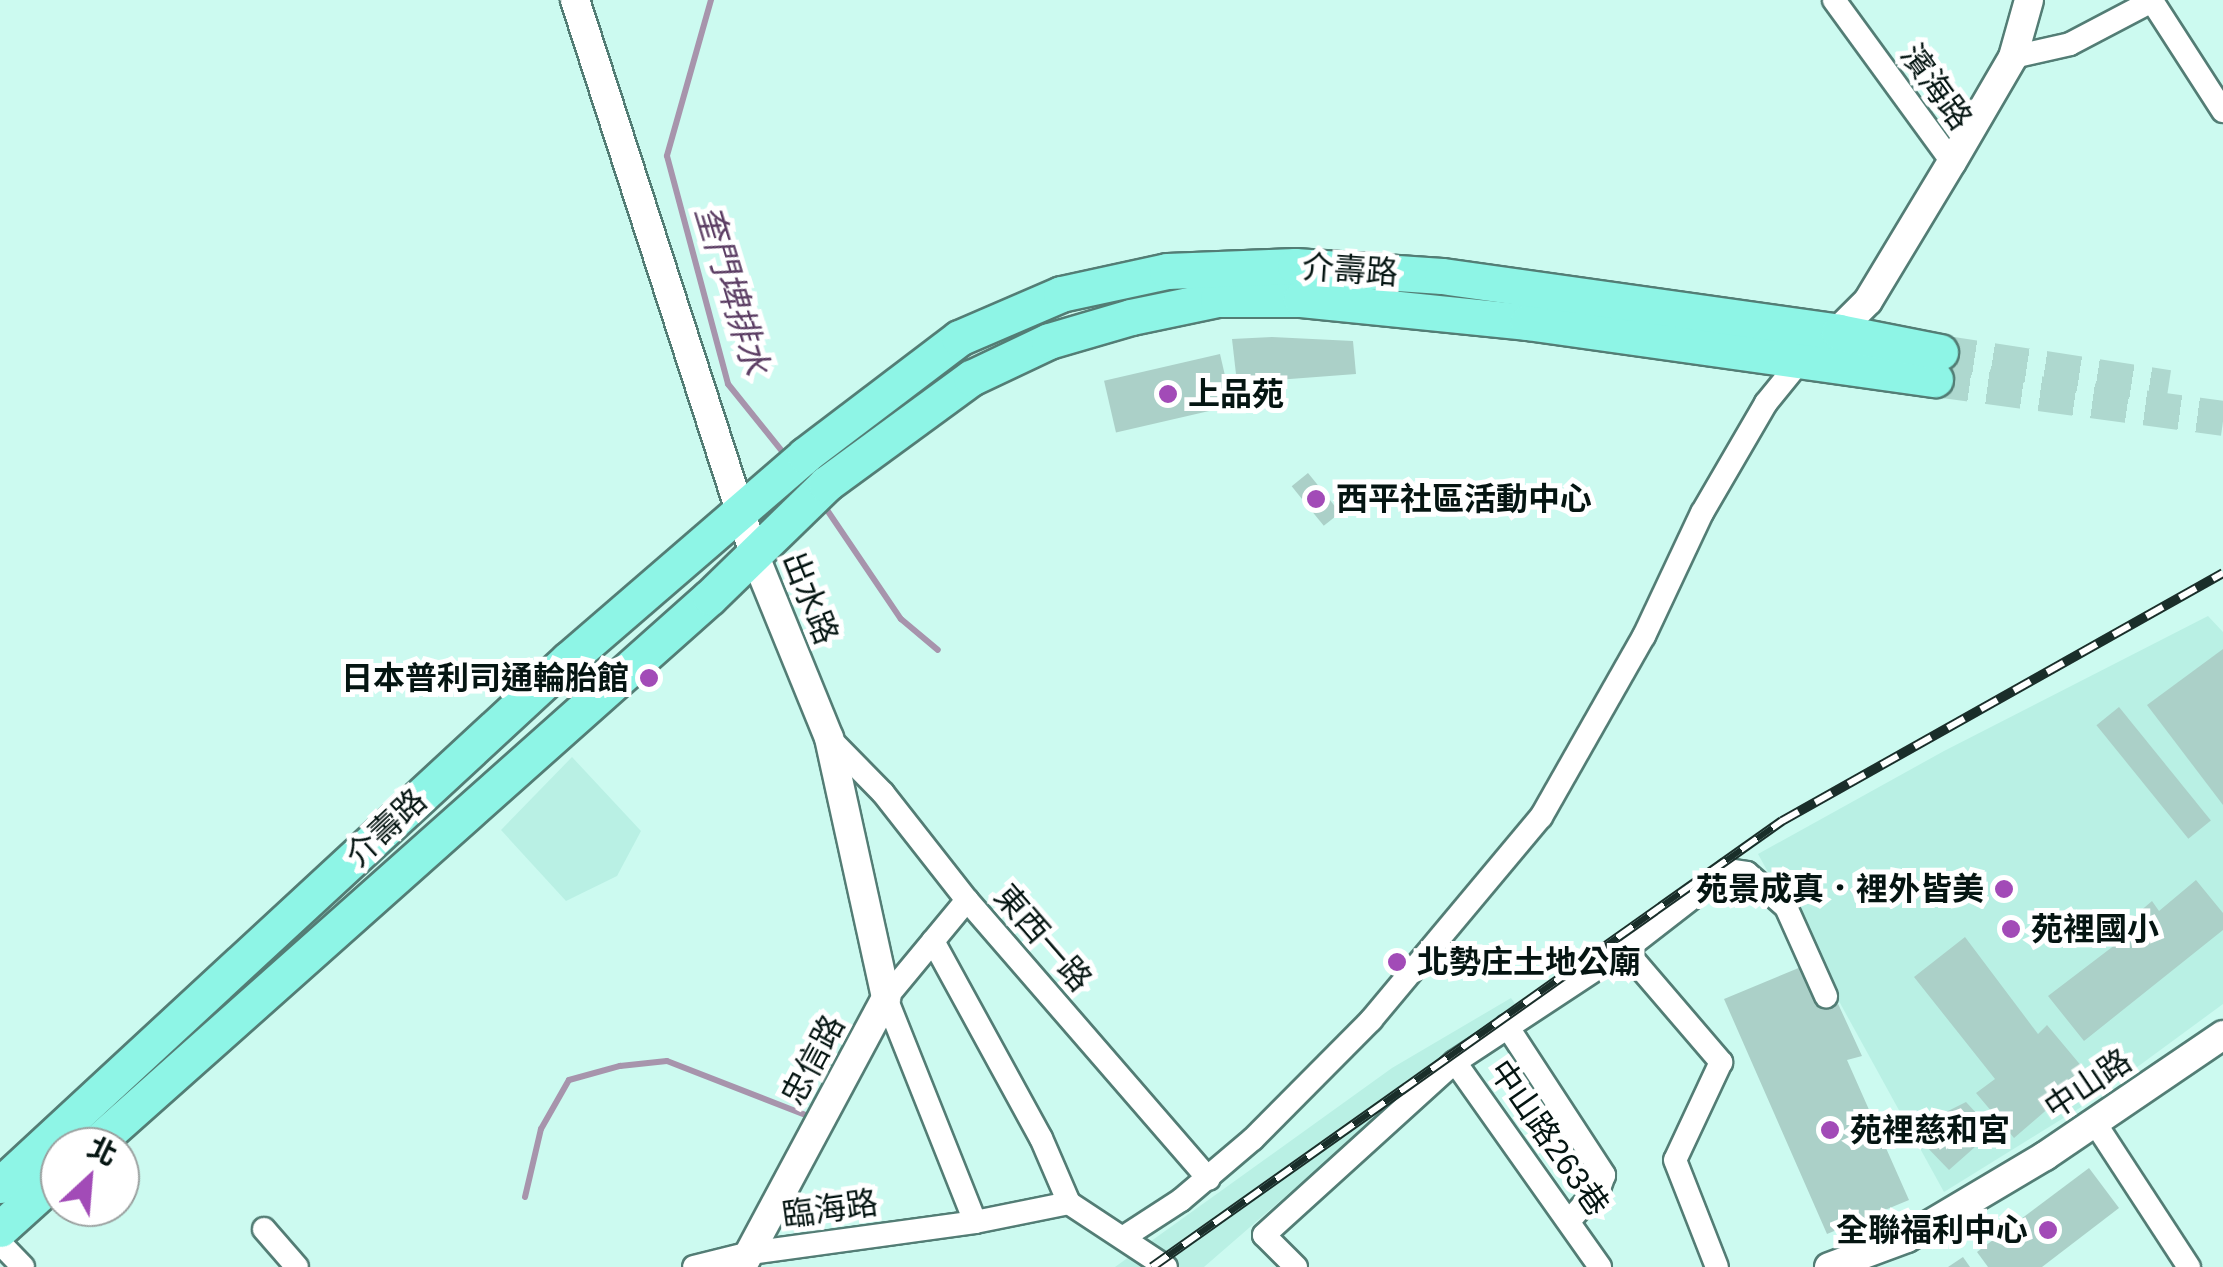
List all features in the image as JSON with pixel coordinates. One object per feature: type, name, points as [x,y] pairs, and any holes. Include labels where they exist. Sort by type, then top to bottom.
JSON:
[{"type":"main road","name":"介壽路","points":[[0,1185],[568,659],[792,467],[958,338],[1061,294],[1168,271],[1294,266],[1442,276],[1839,332],[1938,366],[1801,360],[1509,320],[1302,300],[1218,299],[1131,316],[1050,340],[971,378],[826,484],[754,554],[114,1127]]},
{"type":"main road","points":[[0,1229],[40,1194]]},
{"type":"street","name":"出水路","points":[[575,0],[754,554],[830,738],[886,998],[976,1222]]},
{"type":"street","name":"濱海路","points":[[1834,0],[1952,162]]},
{"type":"street","points":[[1124,1237],[1209,1179],[1371,1020],[1540,817],[1644,636],[1702,513],[1766,404],[1801,360],[1839,332],[1868,301],[1952,162],[2013,57],[2028,0]]},
{"type":"street","points":[[2013,57],[2070,44],[2152,1],[2223,111]]},
{"type":"street","name":"東西一路","points":[[830,738],[883,793],[967,900],[1209,1179]]},
{"type":"street","points":[[1455,1062],[1625,950],[1728,870],[1746,873],[1786,907],[1826,996]]},
{"type":"street","name":"忠信路","points":[[746,1260],[886,998],[967,900]]},
{"type":"street","points":[[933,941],[1041,1138],[1070,1203],[1166,1267]]},
{"type":"street","points":[[1625,950],[1721,1062],[1675,1160],[1717,1267]]},
{"type":"street","points":[[1508,1026],[1604,1176],[1569,1221]]},
{"type":"street","name":"中山路","points":[[1829,1267],[1908,1238],[2095,1123],[2223,1034]]},
{"type":"street","name":"中山路263巷","points":[[1296,1267],[1264,1234],[1455,1062],[1600,1267]]},
{"type":"street","points":[[2095,1123],[2189,1267]]},
{"type":"street","name":"臨海路","points":[[694,1267],[1070,1203]]},
{"type":"street","points":[[264,1230],[297,1267]]},
{"type":"street","points":[[0,1243],[22,1267]]},
{"type":"shaded area","name":"苑裡國小","points":[[2208,616],[2223,632],[2223,1004],[2091,1101],[1944,1192],[1758,854],[1944,751]]},
{"type":"shaded area","points":[[572,757],[641,831],[617,876],[566,901],[501,830]]},
{"type":"shaded area","points":[[1511,998],[1521,1012],[1361,1131],[1204,1267],[1115,1267],[1392,1068]]},
{"type":"building","points":[[1232,339],[1353,341],[1356,374],[1237,383]]},
{"type":"building","name":"上品苑","points":[[1220,354],[1232,406],[1116,432],[1104,381]]},
{"type":"building","name":"西平社區活動中心","points":[[1308,473],[1340,513],[1324,526],[1292,486]]},
{"type":"building","points":[[2223,649],[2223,805],[2147,705]]},
{"type":"building","points":[[2119,707],[2211,820],[2188,839],[2096,725]]},
{"type":"building","points":[[2196,880],[2223,913],[2223,930],[2084,1041],[2048,996],[2145,922],[2138,913],[2152,901],[2159,911]]},
{"type":"building","points":[[1965,937],[2038,1034],[2047,1025],[2088,1074],[2014,1138],[1976,1093],[1995,1079],[1914,977]]},
{"type":"building","name":"苑裡慈和宮","points":[[1818,960],[1862,1056],[1847,1060],[1909,1200],[1827,1234],[1724,999]]},
{"type":"building","points":[[1966,1102],[1993,1131],[1949,1170],[1920,1140],[1940,1115]]},
{"type":"building","name":"全聯福利中心","points":[[2089,1168],[2119,1208],[2042,1267],[1988,1267],[1977,1252]]},
{"type":"building","points":[[1963,1257],[1970,1267],[1948,1267]]},
{"type":"waterway","name":"奎門埤排水","points":[[711,0],[667,156],[728,384],[785,455]]},
{"type":"waterway","name":"奎門埤排水","points":[[823,504],[901,619],[938,650]]},
{"type":"waterway","name":"奎門埤排水","points":[[525,1197],[541,1129],[569,1080],[620,1066],[667,1061],[813,1118]]},
{"type":"tunnel","points":[[1940,352],[2168,387]]},
{"type":"tunnel","points":[[1935,379],[2223,418]]},
{"type":"railway","points":[[1152,1267],[1782,821],[2223,573]]},
{"type":"place","name":"上品苑","points":[[1168,394]]},
{"type":"place","name":"西平社區活動中心","points":[[1316,499]]},
{"type":"place","name":"日本普利司通輪胎館","points":[[649,678]]},
{"type":"place","name":"苑景成真．裡外皆美","points":[[2004,889]]},
{"type":"place","name":"苑裡國小","points":[[2011,929]]},
{"type":"place","name":"北勢庄土地公廟","points":[[1397,962]]},
{"type":"place","name":"苑裡慈和宮","points":[[1830,1130]]},
{"type":"place","name":"全聯福利中心","points":[[2048,1230]]}]
